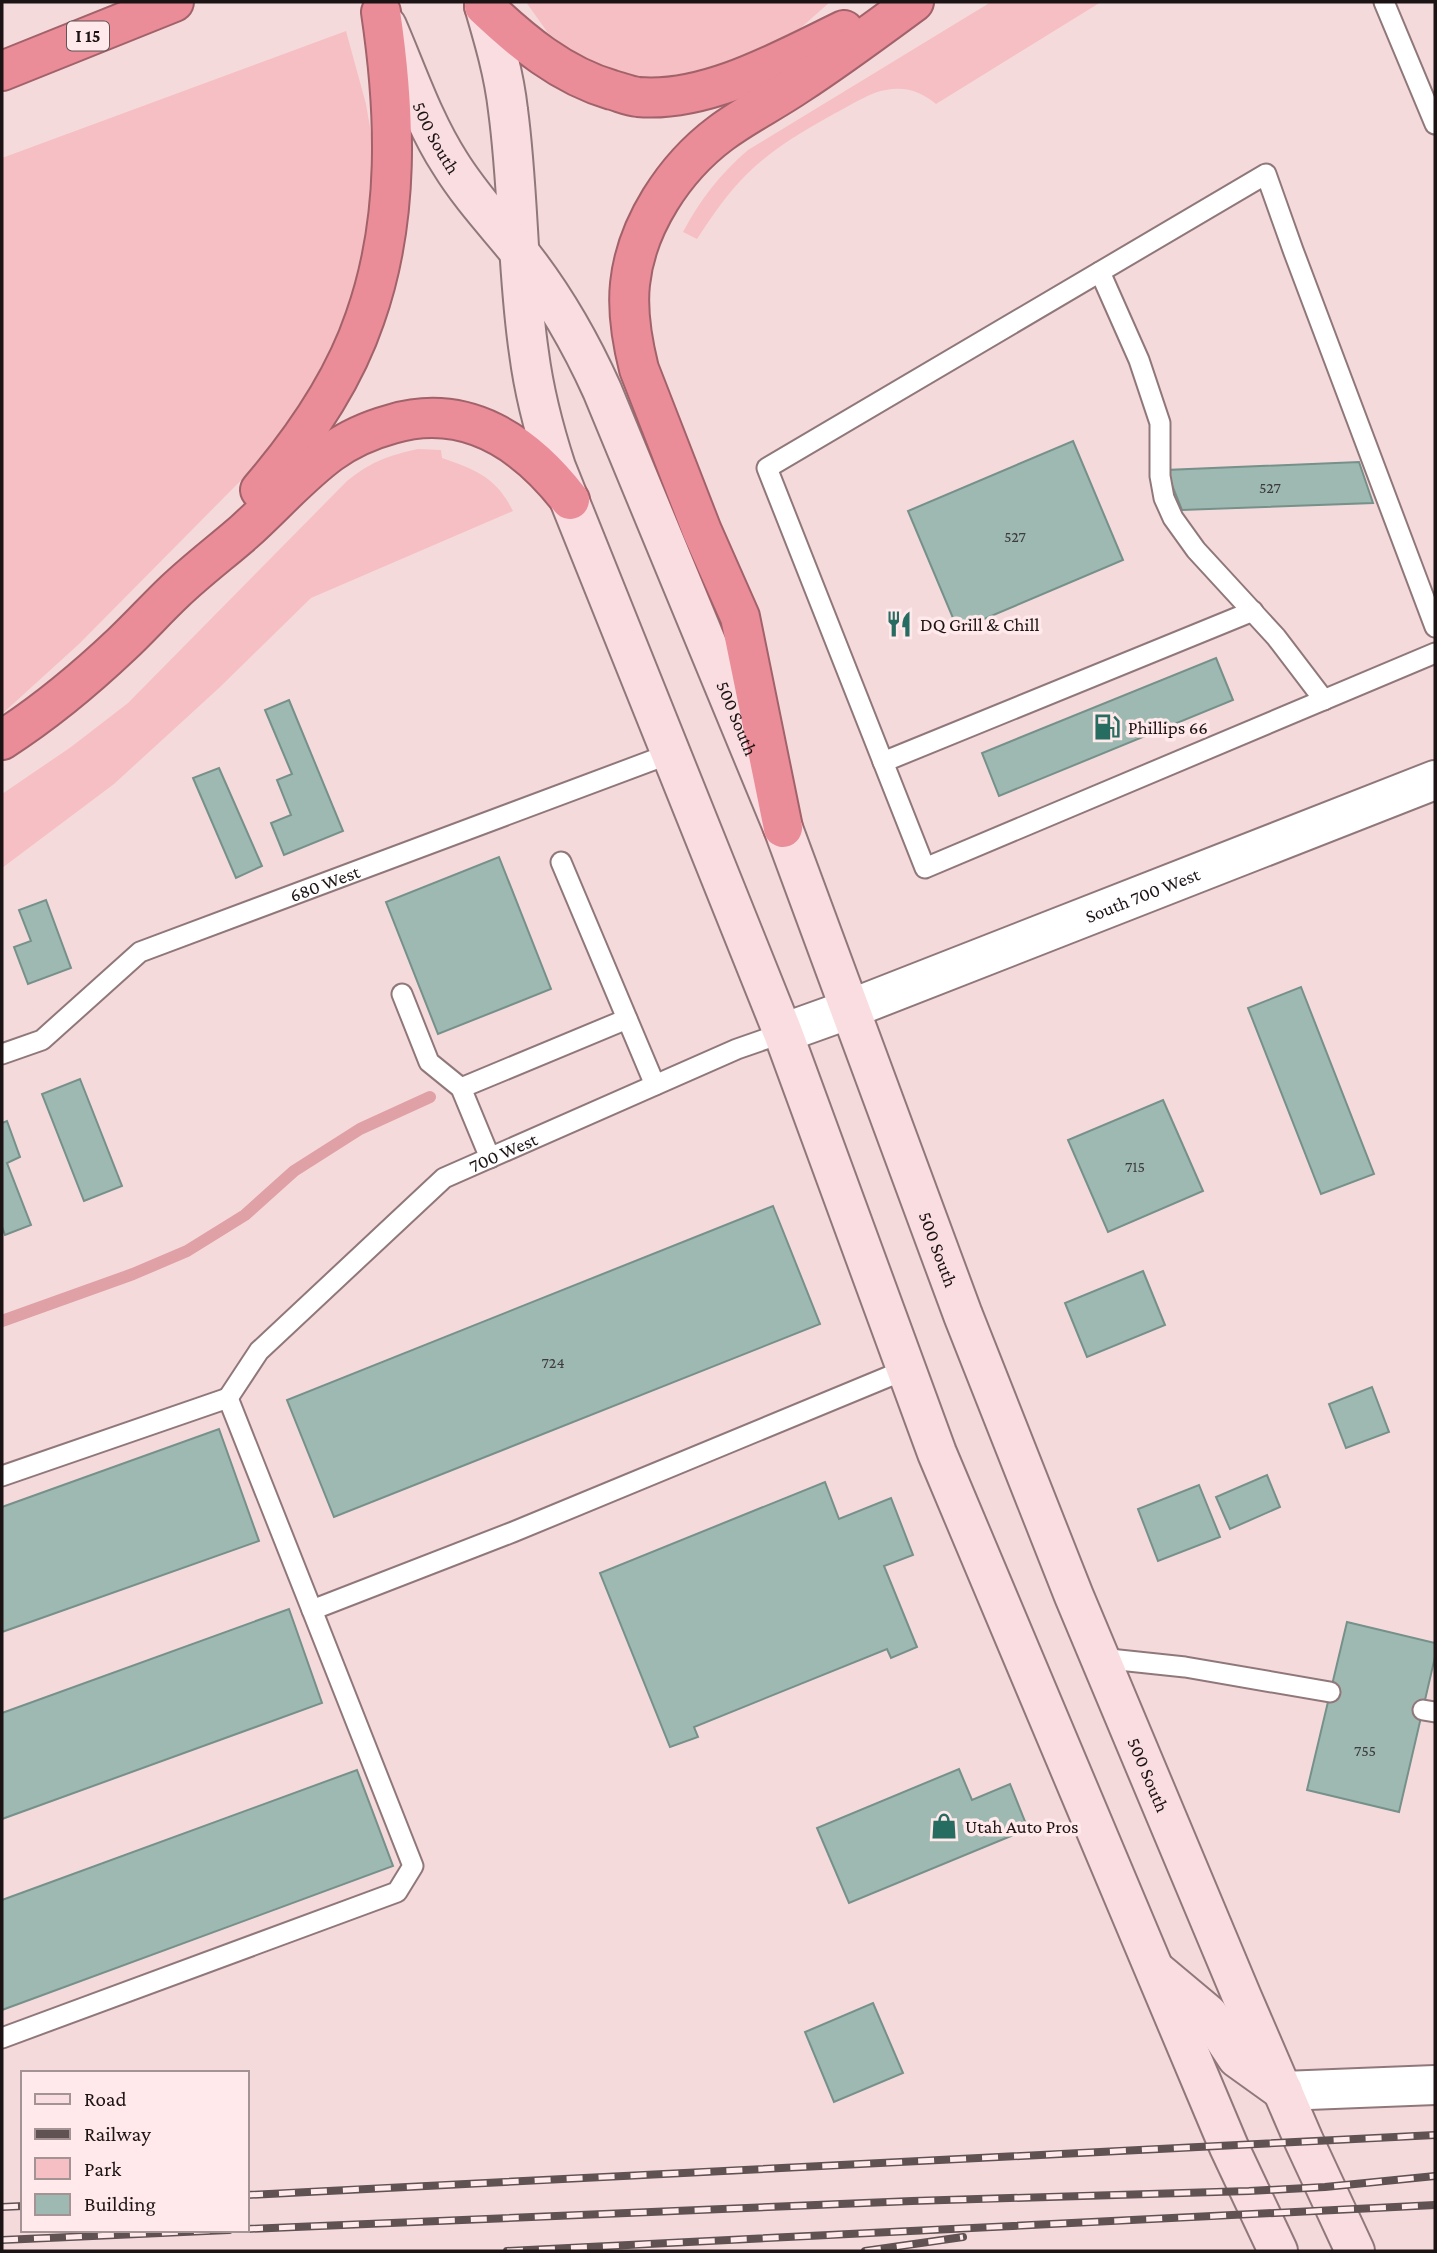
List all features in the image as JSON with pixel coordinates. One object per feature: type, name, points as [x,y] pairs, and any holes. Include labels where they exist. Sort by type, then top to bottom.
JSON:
[{"type":"highway","name":"I 15","points":[[2,71],[174,2]]},
{"type":"highway","points":[[484,6],[514,34],[563,69],[599,86],[637,97],[699,90],[733,81],[766,68],[896,2]]},
{"type":"highway","points":[[783,828],[740,617],[702,531],[639,369],[632,344],[630,285],[636,254],[657,207],[670,185],[693,157],[721,133],[799,84],[914,2]]},
{"type":"highway","points":[[175,590],[231,518],[260,489],[311,424],[350,354],[365,319],[383,244],[392,173],[390,90],[381,12]]},
{"type":"highway","points":[[2,740],[62,695],[121,645],[175,590],[243,533],[331,452],[364,433],[398,422],[440,418],[459,420],[484,428],[506,439],[531,457],[552,477],[570,500]]},
{"type":"main road","points":[[484,6],[509,110],[528,352],[556,467],[783,1033],[937,1453],[1229,2147],[1278,2251]]},
{"type":"main road","name":"500 South","points":[[381,12],[448,161],[483,210],[518,249],[568,321],[586,355],[783,828],[963,1315],[1100,1658],[1283,2091],[1355,2251]]},
{"type":"main road","points":[[1155,1970],[1208,2014],[1237,2058],[1283,2091]]},
{"type":"street","name":"South 700 West","points":[[850,1009],[1435,780]]},
{"type":"street","name":"700 West","points":[[783,1033],[850,1009]]},
{"type":"street","points":[[1283,2091],[1435,2085]]},
{"type":"lane","points":[[1384,2],[1435,124]]},
{"type":"lane","points":[[1435,626],[1266,174],[767,468],[925,867],[1435,653]]},
{"type":"lane","points":[[1100,272],[1139,359],[1160,423],[1160,476],[1164,498],[1173,518],[1196,550],[1276,637],[1324,700]]},
{"type":"lane","points":[[883,762],[1253,611]]},
{"type":"lane","name":"680 West","points":[[2,1054],[41,1040],[141,952],[672,753]]},
{"type":"lane","points":[[561,862],[655,1085]]},
{"type":"lane","points":[[402,994],[429,1062],[461,1088],[490,1158]]},
{"type":"lane","points":[[461,1088],[627,1019]]},
{"type":"lane","name":"700 West","points":[[228,1398],[260,1351],[397,1219],[444,1178],[737,1049],[783,1033]]},
{"type":"lane","points":[[312,1610],[513,1532],[906,1370]]},
{"type":"lane","points":[[2,1476],[228,1398],[413,1866],[397,1892],[2,2039]]},
{"type":"lane","points":[[1100,1658],[1185,1667],[1330,1692]]},
{"type":"green space","points":[[526,2],[830,2],[787,40],[736,65],[665,81],[629,76],[598,65],[568,49],[548,33]]},
{"type":"green space","points":[[991,2],[1101,2],[936,104],[913,91],[893,89],[870,95],[830,116],[757,165],[726,198],[697,239],[683,232],[711,188],[748,150]]},
{"type":"green space","points":[[346,31],[366,104],[374,151],[370,230],[359,291],[311,399],[274,447],[79,644],[2,714],[2,158]]},
{"type":"green space","points":[[418,449],[441,450],[442,458],[484,476],[500,490],[513,511],[311,598],[219,688],[114,784],[2,868],[2,794],[71,747],[128,703],[347,481],[380,460]]},
{"type":"building","points":[[1073,441],[1123,560],[958,630],[908,511]]},
{"type":"building","points":[[1359,462],[1373,503],[1182,510],[1166,470]]},
{"type":"building","name":"Phillips 66","points":[[1216,658],[1233,700],[999,796],[982,753]]},
{"type":"building","points":[[289,700],[343,831],[284,855],[271,823],[291,815],[277,780],[292,774],[265,710]]},
{"type":"building","points":[[219,768],[262,866],[236,878],[193,778]]},
{"type":"building","points":[[499,857],[551,989],[438,1034],[386,902]]},
{"type":"building","points":[[46,900],[71,968],[28,984],[14,947],[31,941],[19,910]]},
{"type":"building","points":[[1301,987],[1374,1174],[1321,1194],[1248,1008]]},
{"type":"building","points":[[80,1079],[122,1186],[84,1201],[42,1094]]},
{"type":"building","points":[[1163,1100],[1203,1191],[1108,1232],[1068,1140]]},
{"type":"building","points":[[7,1121],[20,1157],[7,1163],[31,1225],[5,1235],[2,1227],[2,1123]]},
{"type":"building","points":[[773,1206],[820,1324],[334,1517],[287,1400]]},
{"type":"building","points":[[1143,1271],[1165,1325],[1087,1357],[1065,1303]]},
{"type":"building","points":[[1372,1387],[1389,1432],[1346,1448],[1329,1404]]},
{"type":"building","points":[[219,1429],[259,1541],[2,1632],[2,1507]]},
{"type":"building","points":[[1267,1475],[1280,1507],[1230,1529],[1216,1497]]},
{"type":"building","points":[[825,1482],[839,1519],[891,1498],[913,1555],[884,1566],[917,1647],[891,1658],[887,1649],[694,1727],[698,1737],[670,1747],[600,1573]]},
{"type":"building","points":[[1199,1485],[1220,1537],[1158,1561],[1138,1509]]},
{"type":"building","points":[[289,1609],[322,1703],[2,1819],[2,1713]]},
{"type":"building","points":[[1347,1622],[1435,1643],[1435,1657],[1399,1812],[1307,1790]]},
{"type":"building","points":[[959,1769],[972,1800],[1010,1784],[1028,1829],[849,1903],[817,1828]]},
{"type":"building","points":[[357,1770],[393,1866],[2,2010],[2,1900]]},
{"type":"building","points":[[873,2003],[903,2073],[834,2102],[805,2032]]},
{"type":"waterway","points":[[2,1321],[133,1274],[187,1251],[245,1215],[294,1171],[360,1129],[430,1097]]},
{"type":"railway","points":[[248,2195],[1435,2135]]},
{"type":"railway","points":[[248,2229],[912,2201],[1249,2191],[1325,2187],[1435,2176]]},
{"type":"railway","points":[[507,2251],[1435,2205]]},
{"type":"railway","points":[[2,2207],[21,2206]]},
{"type":"railway","points":[[2,2240],[184,2232]]},
{"type":"railway","points":[[865,2251],[963,2237]]},
{"type":"place","name":"DQ Grill & Chill","points":[[899,624]]},
{"type":"place","name":"Phillips 66","points":[[1107,727]]},
{"type":"place","name":"Utah Auto Pros","points":[[944,1826]]}]
